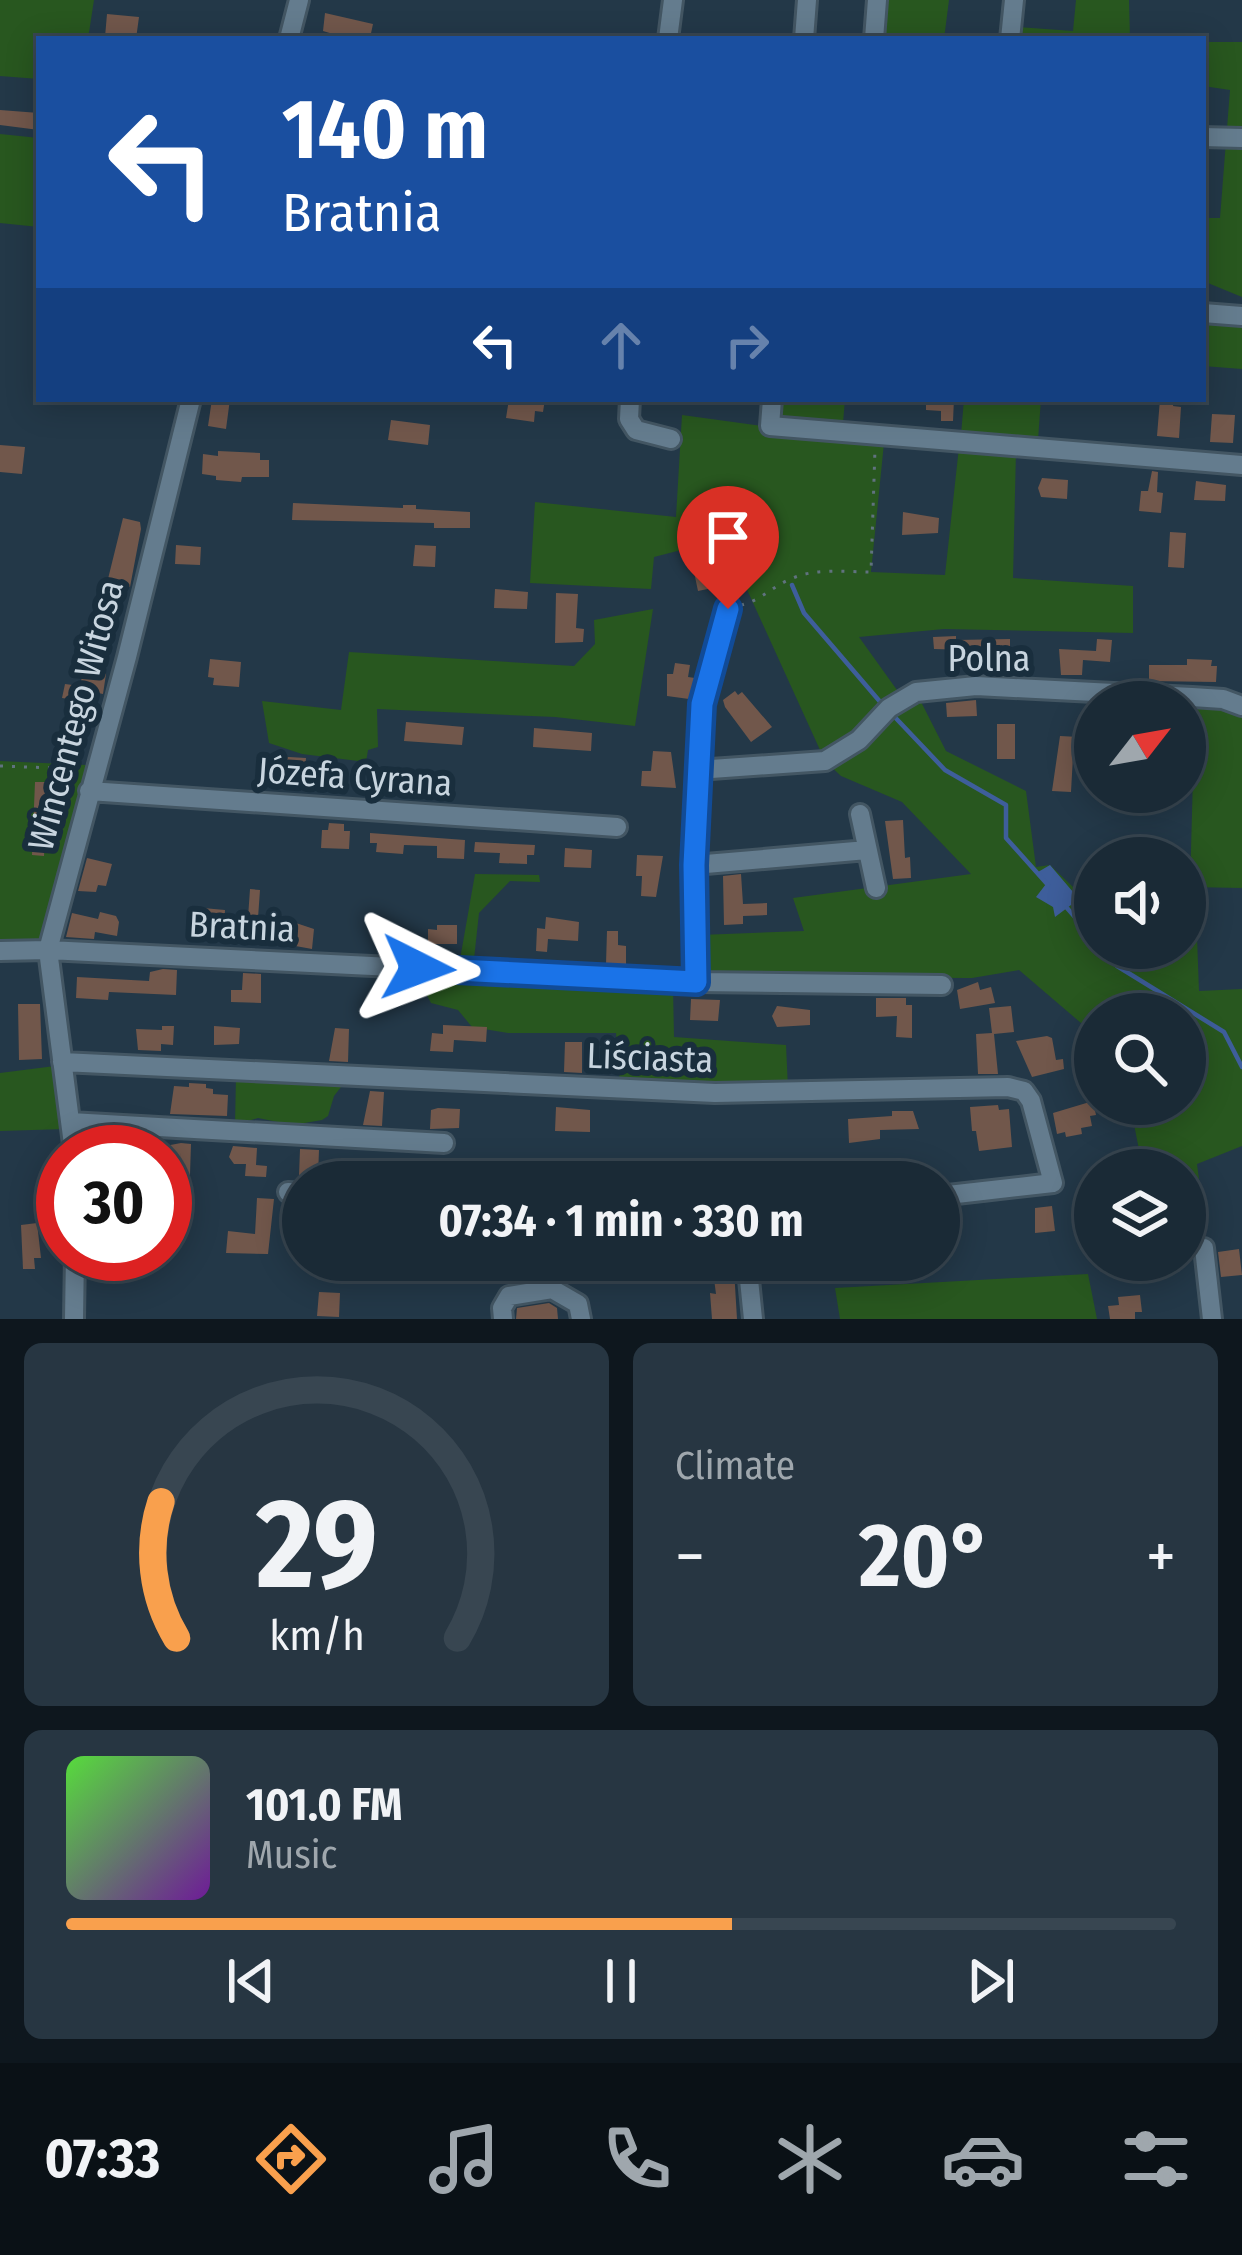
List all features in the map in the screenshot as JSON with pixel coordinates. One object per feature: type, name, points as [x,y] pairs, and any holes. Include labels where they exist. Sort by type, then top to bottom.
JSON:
[{"type":"street","points":[[290,36],[299,0]]},
{"type":"street","points":[[668,36],[673,0]]},
{"type":"street","points":[[803,36],[807,0]]},
{"type":"street","points":[[874,36],[877,0]]},
{"type":"street","points":[[1010,36],[1015,0]]},
{"type":"street","points":[[1206,137],[1242,138]]},
{"type":"street","points":[[1206,313],[1242,316]]},
{"type":"street","name":"Wincentego Witosa","points":[[70,1125],[48,950],[190,402]]},
{"type":"street","points":[[630,402],[629,419],[636,430],[671,439]]},
{"type":"street","points":[[772,402],[770,426],[1242,465]]},
{"type":"street","points":[[696,982],[694,865],[702,704],[728,609]]},
{"type":"street","name":"Polna","points":[[697,770],[825,761],[859,740],[887,710],[916,692],[976,686],[1208,698],[1242,706]]},
{"type":"street","name":"Józefa Cyrana","points":[[89,791],[617,827]]},
{"type":"street","points":[[860,814],[876,888]]},
{"type":"street","points":[[694,865],[867,850]]},
{"type":"street","name":"Bratnia","points":[[0,951],[696,982],[942,985]]},
{"type":"street","name":"Liściasta","points":[[62,1062],[716,1093],[1009,1087],[1024,1091],[1053,1183],[960,1194]]},
{"type":"street","points":[[70,1122],[444,1143]]},
{"type":"street","points":[[1206,1266],[1212,1319]]},
{"type":"street","points":[[74,1319],[75,1281]]},
{"type":"street","points":[[749,1281],[753,1319]]},
{"type":"street","points":[[502,1319],[509,1296],[552,1289],[578,1304],[581,1319]]},
{"type":"path","points":[[728,609],[758,601],[792,578],[823,572],[871,572],[875,434]]},
{"type":"path","points":[[0,766],[96,770]]},
{"type":"green space","points":[[0,0],[94,0],[88,36],[36,36],[36,79],[0,76]]},
{"type":"green space","points":[[880,0],[949,0],[944,36],[875,36]]},
{"type":"green space","points":[[1076,0],[1129,0],[1130,36],[1016,36],[1018,27],[1073,31]]},
{"type":"green space","points":[[1206,42],[1242,42],[1242,297],[1206,282],[1206,218],[1220,218],[1230,90],[1206,86]]},
{"type":"green space","points":[[0,134],[36,138],[36,227],[0,223]]},
{"type":"green space","points":[[1206,317],[1242,320],[1242,369],[1206,366]]},
{"type":"green space","points":[[778,402],[845,402],[843,423],[776,421]]},
{"type":"green space","points":[[964,402],[1041,402],[1038,440],[961,435]]},
{"type":"green space","points":[[682,415],[884,443],[871,572],[945,575],[959,447],[1016,451],[1013,578],[1133,586],[1133,633],[944,629],[859,637],[902,697],[916,692],[946,751],[1026,791],[1036,867],[1050,865],[1074,888],[1074,969],[1198,969],[1199,991],[1242,989],[1242,1146],[1206,1160],[1206,1149],[1139,1149],[1134,1125],[1206,1125],[1206,993],[1074,993],[1074,1017],[1019,970],[972,978],[699,977],[700,935],[804,931],[793,898],[971,874],[902,802],[841,776],[825,761],[724,539],[654,557],[651,589],[530,583],[535,502],[676,517]]},
{"type":"green space","points":[[653,609],[635,726],[555,717],[377,709],[378,747],[368,750],[366,762],[302,754],[269,743],[262,701],[341,710],[349,652],[574,666],[595,644],[594,620]]},
{"type":"green space","points":[[1206,705],[1242,713],[1242,888],[1206,887],[1206,837],[1191,837],[1192,813],[1206,813]]},
{"type":"green space","points":[[0,761],[86,765],[45,941],[0,942]]},
{"type":"green space","points":[[475,874],[539,875],[540,882],[510,881],[479,913],[474,959],[534,960],[537,970],[459,965]]},
{"type":"green space","points":[[425,976],[673,987],[674,1037],[786,1045],[788,1088],[620,1086],[616,1033],[508,1033],[472,1027],[458,1010],[431,1003],[423,988]]},
{"type":"green space","points":[[55,1066],[65,1125],[0,1131],[0,1073]]},
{"type":"green space","points":[[236,1076],[345,1082],[322,1120],[293,1125],[258,1118],[235,1125]]},
{"type":"green space","points":[[1074,1275],[1074,1281],[1089,1281],[1097,1319],[840,1319],[835,1288]]},
{"type":"water","points":[[1050,865],[1074,893],[1074,903],[1055,917],[1053,907],[1036,897],[1046,884],[1038,872]]},
{"type":"building","points":[[325,13],[373,24],[370,36],[332,36],[323,31]]},
{"type":"building","points":[[107,14],[139,17],[136,36],[105,36]]},
{"type":"building","points":[[0,110],[36,113],[36,130],[0,125]]},
{"type":"building","points":[[212,402],[230,402],[226,429],[208,426]]},
{"type":"building","points":[[509,402],[545,402],[543,412],[535,411],[534,422],[506,418]]},
{"type":"building","points":[[926,402],[954,402],[953,421],[941,421],[941,411],[926,410]]},
{"type":"building","points":[[1160,402],[1174,402],[1173,406],[1181,407],[1179,438],[1157,436]]},
{"type":"building","points":[[1212,414],[1235,415],[1233,443],[1210,442]]},
{"type":"building","points":[[391,420],[430,425],[428,445],[388,440]]},
{"type":"building","points":[[0,445],[25,447],[22,474],[0,472]]},
{"type":"building","points":[[218,451],[260,453],[260,460],[269,460],[269,477],[242,477],[241,482],[202,474],[203,454],[218,456]]},
{"type":"building","points":[[1152,471],[1158,472],[1157,492],[1163,493],[1161,513],[1139,511],[1141,491],[1148,491]]},
{"type":"building","points":[[1042,478],[1068,480],[1067,499],[1041,497]]},
{"type":"building","points":[[1196,481],[1226,485],[1225,501],[1194,500]]},
{"type":"building","points":[[293,503],[416,505],[416,509],[470,512],[470,528],[292,520]]},
{"type":"building","points":[[903,512],[939,518],[938,533],[902,535]]},
{"type":"building","points":[[123,518],[140,522],[141,529],[130,587],[107,583]]},
{"type":"building","points":[[1170,532],[1186,533],[1184,568],[1168,567]]},
{"type":"building","points":[[176,545],[201,547],[200,565],[175,564]]},
{"type":"building","points":[[415,545],[436,546],[435,567],[413,566]]},
{"type":"building","points":[[722,565],[727,585],[698,591],[694,572]]},
{"type":"building","points":[[495,589],[528,592],[527,609],[494,608]]},
{"type":"building","points":[[556,593],[578,594],[576,628],[584,629],[583,642],[555,643]]},
{"type":"building","points":[[956,636],[956,640],[1010,639],[1010,653],[991,653],[990,673],[966,673],[967,650],[934,649],[933,637]]},
{"type":"building","points":[[1097,639],[1112,640],[1110,662],[1083,660],[1082,675],[1061,675],[1059,649],[1096,651]]},
{"type":"building","points":[[210,659],[241,662],[239,687],[213,685],[214,678],[208,677]]},
{"type":"building","points":[[1187,659],[1212,660],[1211,666],[1217,666],[1216,682],[1149,681],[1149,665],[1187,665]]},
{"type":"building","points":[[675,663],[690,665],[688,677],[695,678],[689,699],[667,696],[667,674],[673,674]]},
{"type":"building","points":[[88,665],[106,674],[103,694],[84,690],[82,701],[62,698],[65,684],[80,686]]},
{"type":"building","points":[[735,691],[742,692],[772,727],[751,742],[725,707],[723,700]]},
{"type":"building","points":[[976,700],[977,716],[947,717],[946,703]]},
{"type":"building","points":[[406,722],[464,727],[462,745],[404,741]]},
{"type":"building","points":[[997,724],[1015,724],[1015,759],[997,759]]},
{"type":"building","points":[[534,728],[592,733],[591,751],[533,747]]},
{"type":"building","points":[[1060,736],[1074,737],[1071,792],[1052,791]]},
{"type":"building","points":[[653,751],[671,752],[676,788],[641,786],[642,771],[651,771]]},
{"type":"building","points":[[272,756],[306,758],[304,783],[271,781]]},
{"type":"building","points":[[35,782],[48,782],[44,856],[32,855]]},
{"type":"building","points":[[903,820],[911,878],[893,879],[885,821]]},
{"type":"building","points":[[329,823],[344,824],[344,831],[350,831],[349,849],[321,848],[322,830],[328,830]]},
{"type":"building","points":[[370,833],[465,840],[464,859],[437,858],[437,846],[404,845],[403,854],[376,852],[377,843],[370,843]]},
{"type":"building","points":[[475,842],[535,845],[534,855],[527,855],[527,864],[499,863],[500,853],[474,852]]},
{"type":"building","points":[[565,848],[592,850],[591,868],[564,867]]},
{"type":"building","points":[[637,855],[663,856],[656,897],[641,896]]},
{"type":"building","points":[[87,858],[112,864],[106,886],[98,885],[96,892],[78,891]]},
{"type":"building","points":[[741,874],[743,904],[767,903],[767,915],[743,916],[743,924],[724,925],[723,876]]},
{"type":"building","points":[[250,889],[260,890],[258,918],[267,919],[266,944],[202,940],[203,908],[225,910],[224,931],[247,932]]},
{"type":"building","points":[[100,912],[116,916],[117,936],[95,932],[94,939],[66,937],[72,913],[98,919]]},
{"type":"building","points":[[546,917],[579,922],[578,941],[548,939],[547,952],[536,951],[537,928],[545,929]]},
{"type":"building","points":[[293,922],[314,929],[312,949],[290,945]]},
{"type":"building","points":[[437,925],[457,925],[457,944],[428,944],[428,929],[437,930]]},
{"type":"building","points":[[607,931],[618,931],[618,945],[626,946],[626,965],[606,964]]},
{"type":"building","points":[[177,970],[176,995],[109,992],[108,1000],[76,998],[77,977],[149,981],[150,972]]},
{"type":"building","points":[[243,973],[261,974],[261,1003],[231,1002],[231,990],[242,990]]},
{"type":"building","points":[[978,982],[980,990],[991,987],[995,1003],[960,1009],[957,990]]},
{"type":"building","points":[[876,998],[906,998],[906,1005],[912,1005],[912,1038],[896,1037],[897,1016],[876,1017]]},
{"type":"building","points":[[691,999],[720,1000],[718,1021],[690,1020]]},
{"type":"building","points":[[18,1004],[40,1004],[42,1059],[19,1060]]},
{"type":"building","points":[[777,1006],[810,1010],[810,1025],[777,1027],[772,1016]]},
{"type":"building","points":[[1011,1006],[1014,1032],[994,1034],[998,1074],[978,1074],[976,1034],[992,1033],[989,1008]]},
{"type":"building","points":[[443,1025],[487,1027],[486,1042],[454,1040],[453,1052],[430,1051],[432,1033],[443,1034]]},
{"type":"building","points":[[162,1026],[174,1026],[173,1045],[161,1044],[161,1051],[138,1050],[136,1029],[162,1030]]},
{"type":"building","points":[[214,1026],[240,1028],[239,1044],[214,1045]]},
{"type":"building","points":[[335,1028],[349,1029],[348,1062],[329,1061]]},
{"type":"building","points":[[1052,1038],[1056,1060],[1063,1059],[1064,1069],[1032,1077],[1016,1041]]},
{"type":"building","points":[[565,1042],[582,1042],[582,1073],[564,1072]]},
{"type":"building","points":[[189,1083],[206,1084],[213,1094],[228,1095],[227,1116],[170,1114],[174,1086],[189,1087]]},
{"type":"building","points":[[370,1091],[384,1092],[382,1126],[363,1125]]},
{"type":"building","points":[[998,1105],[999,1110],[1009,1109],[1012,1147],[979,1151],[970,1107]]},
{"type":"building","points":[[556,1107],[590,1110],[590,1132],[555,1131]]},
{"type":"building","points":[[1074,1107],[1074,1125],[1092,1126],[1081,1128],[1082,1134],[1057,1134],[1053,1113]]},
{"type":"building","points":[[460,1109],[459,1128],[430,1129],[431,1110]]},
{"type":"building","points":[[892,1111],[913,1111],[919,1129],[880,1130],[880,1139],[849,1143],[848,1119],[892,1116]]},
{"type":"building","points":[[233,1146],[257,1148],[256,1165],[267,1166],[266,1177],[245,1176],[246,1164],[234,1164],[229,1157]]},
{"type":"building","points":[[300,1149],[319,1150],[319,1161],[300,1161]]},
{"type":"building","points":[[257,1198],[274,1199],[268,1254],[226,1253],[228,1231],[255,1234]]},
{"type":"building","points":[[1052,1206],[1055,1231],[1035,1233],[1035,1208]]},
{"type":"building","points":[[36,1223],[35,1269],[23,1269],[21,1225]]},
{"type":"building","points":[[1239,1249],[1242,1275],[1221,1277],[1218,1252]]},
{"type":"building","points":[[714,1281],[735,1281],[737,1319],[712,1319],[710,1293],[716,1294]]},
{"type":"building","points":[[319,1292],[340,1293],[339,1317],[317,1316]]},
{"type":"building","points":[[1140,1295],[1142,1312],[1135,1312],[1135,1319],[1110,1319],[1108,1306],[1119,1305],[1118,1297]]},
{"type":"building","points":[[549,1303],[557,1308],[558,1319],[516,1319],[517,1308]]},
{"type":"waterway","points":[[792,585],[804,613],[882,704]]},
{"type":"waterway","points":[[890,712],[945,770],[1006,805],[1006,838],[1048,885]]},
{"type":"waterway","points":[[1067,908],[1074,916]]},
{"type":"waterway","points":[[1122,969],[1224,1032],[1242,1067]]},
{"type":"route","points":[[418,968],[696,982],[694,865],[702,704],[728,609]]}]
